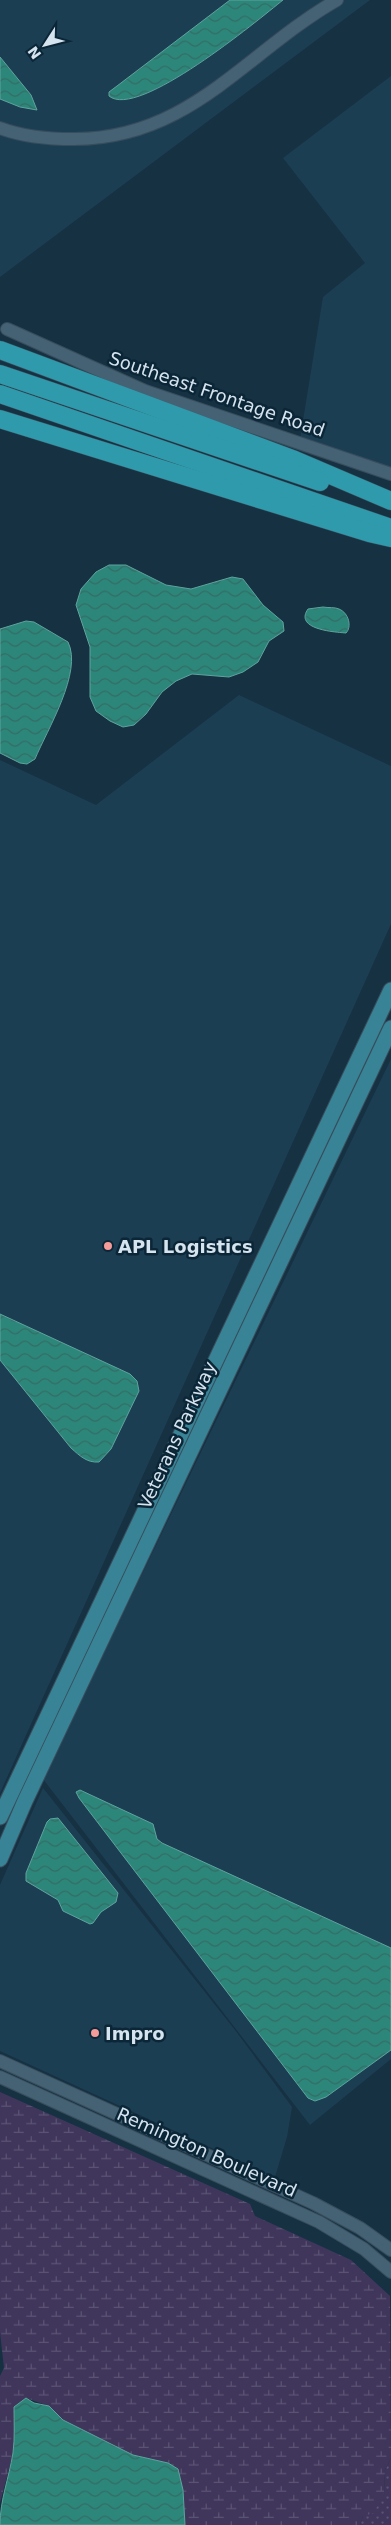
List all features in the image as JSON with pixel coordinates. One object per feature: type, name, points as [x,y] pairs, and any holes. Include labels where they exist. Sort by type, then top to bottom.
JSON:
[{"type":"highway","points":[[0,350],[295,460],[391,501]]},
{"type":"highway","points":[[0,374],[391,507]]},
{"type":"highway","points":[[0,394],[391,528]]},
{"type":"highway","points":[[0,419],[369,533],[391,538]]},
{"type":"main road","name":"Veterans Parkway","points":[[0,1817],[391,990]]},
{"type":"main road","name":"Veterans Parkway","points":[[0,1859],[25,1801],[391,1028]]},
{"type":"street","points":[[0,128],[16,134],[52,139],[90,139],[134,132],[169,119],[203,98],[337,0]]},
{"type":"street","name":"Southeast Frontage Road","points":[[7,329],[145,391],[391,474]]},
{"type":"street","name":"Remington Boulevard","points":[[0,2061],[313,2203],[360,2228],[391,2250]]},
{"type":"street","name":"Remington Boulevard","points":[[0,2077],[319,2222],[364,2250],[391,2272]]},
{"type":"shaded area","points":[[0,0],[370,0],[0,277]]},
{"type":"shaded area","points":[[391,76],[391,473],[300,439],[323,297],[365,263],[283,158]]},
{"type":"shaded area","points":[[239,695],[391,766],[391,924],[0,1793],[0,760],[96,805]]},
{"type":"shaded area","points":[[391,1059],[391,2059],[310,2125],[43,1779]]},
{"type":"shaded area","points":[[43,1788],[235,2030],[292,2107],[287,2137],[275,2177],[0,2051],[0,1885]]},
{"type":"green space","points":[[0,2092],[250,2204],[255,2216],[351,2260],[390,2296],[391,2458],[385,2470],[384,2492],[374,2513],[363,2516],[360,2525],[185,2525],[183,2490],[168,2463],[133,2455],[63,2420],[49,2406],[26,2398],[14,2407],[16,2428],[13,2454],[0,2503],[0,2376],[4,2368],[0,2332]]},
{"type":"green space","points":[[391,2458],[391,2525],[360,2525],[363,2516],[384,2492],[385,2470]]},
{"type":"water","points":[[230,0],[283,0],[225,45],[170,81],[145,94],[124,100],[109,96],[109,92]]},
{"type":"water","points":[[0,57],[31,95],[37,110],[20,107],[0,99]]},
{"type":"water","points":[[109,565],[126,565],[166,585],[191,589],[232,577],[243,579],[263,605],[283,622],[284,631],[269,641],[258,662],[243,672],[229,677],[192,674],[176,681],[162,692],[146,714],[134,725],[123,727],[96,711],[90,697],[90,647],[76,605],[81,589],[96,572]]},
{"type":"water","points":[[337,608],[345,614],[349,624],[346,633],[317,628],[306,621],[305,616],[308,609]]},
{"type":"water","points":[[26,621],[34,622],[68,642],[71,654],[71,669],[62,701],[35,759],[27,764],[20,763],[0,753],[0,629]]},
{"type":"water","points":[[0,1314],[130,1374],[137,1381],[139,1391],[111,1449],[99,1462],[87,1460],[71,1448],[0,1360]]},
{"type":"water","points":[[80,1790],[153,1824],[157,1839],[162,1843],[391,1948],[391,2050],[326,2097],[315,2101],[308,2098],[79,1798],[76,1792]]},
{"type":"water","points":[[58,1818],[118,1893],[116,1902],[101,1912],[93,1923],[90,1924],[63,1911],[58,1900],[26,1881],[26,1873],[47,1822],[50,1819]]},
{"type":"water","points":[[26,2398],[34,2403],[49,2406],[63,2420],[133,2455],[168,2463],[178,2469],[183,2490],[185,2525],[0,2525],[3,2498],[13,2453],[14,2407]]},
{"type":"place","name":"APL Logistics","points":[[108,1246]]},
{"type":"place","name":"Impro","points":[[95,2033]]}]
